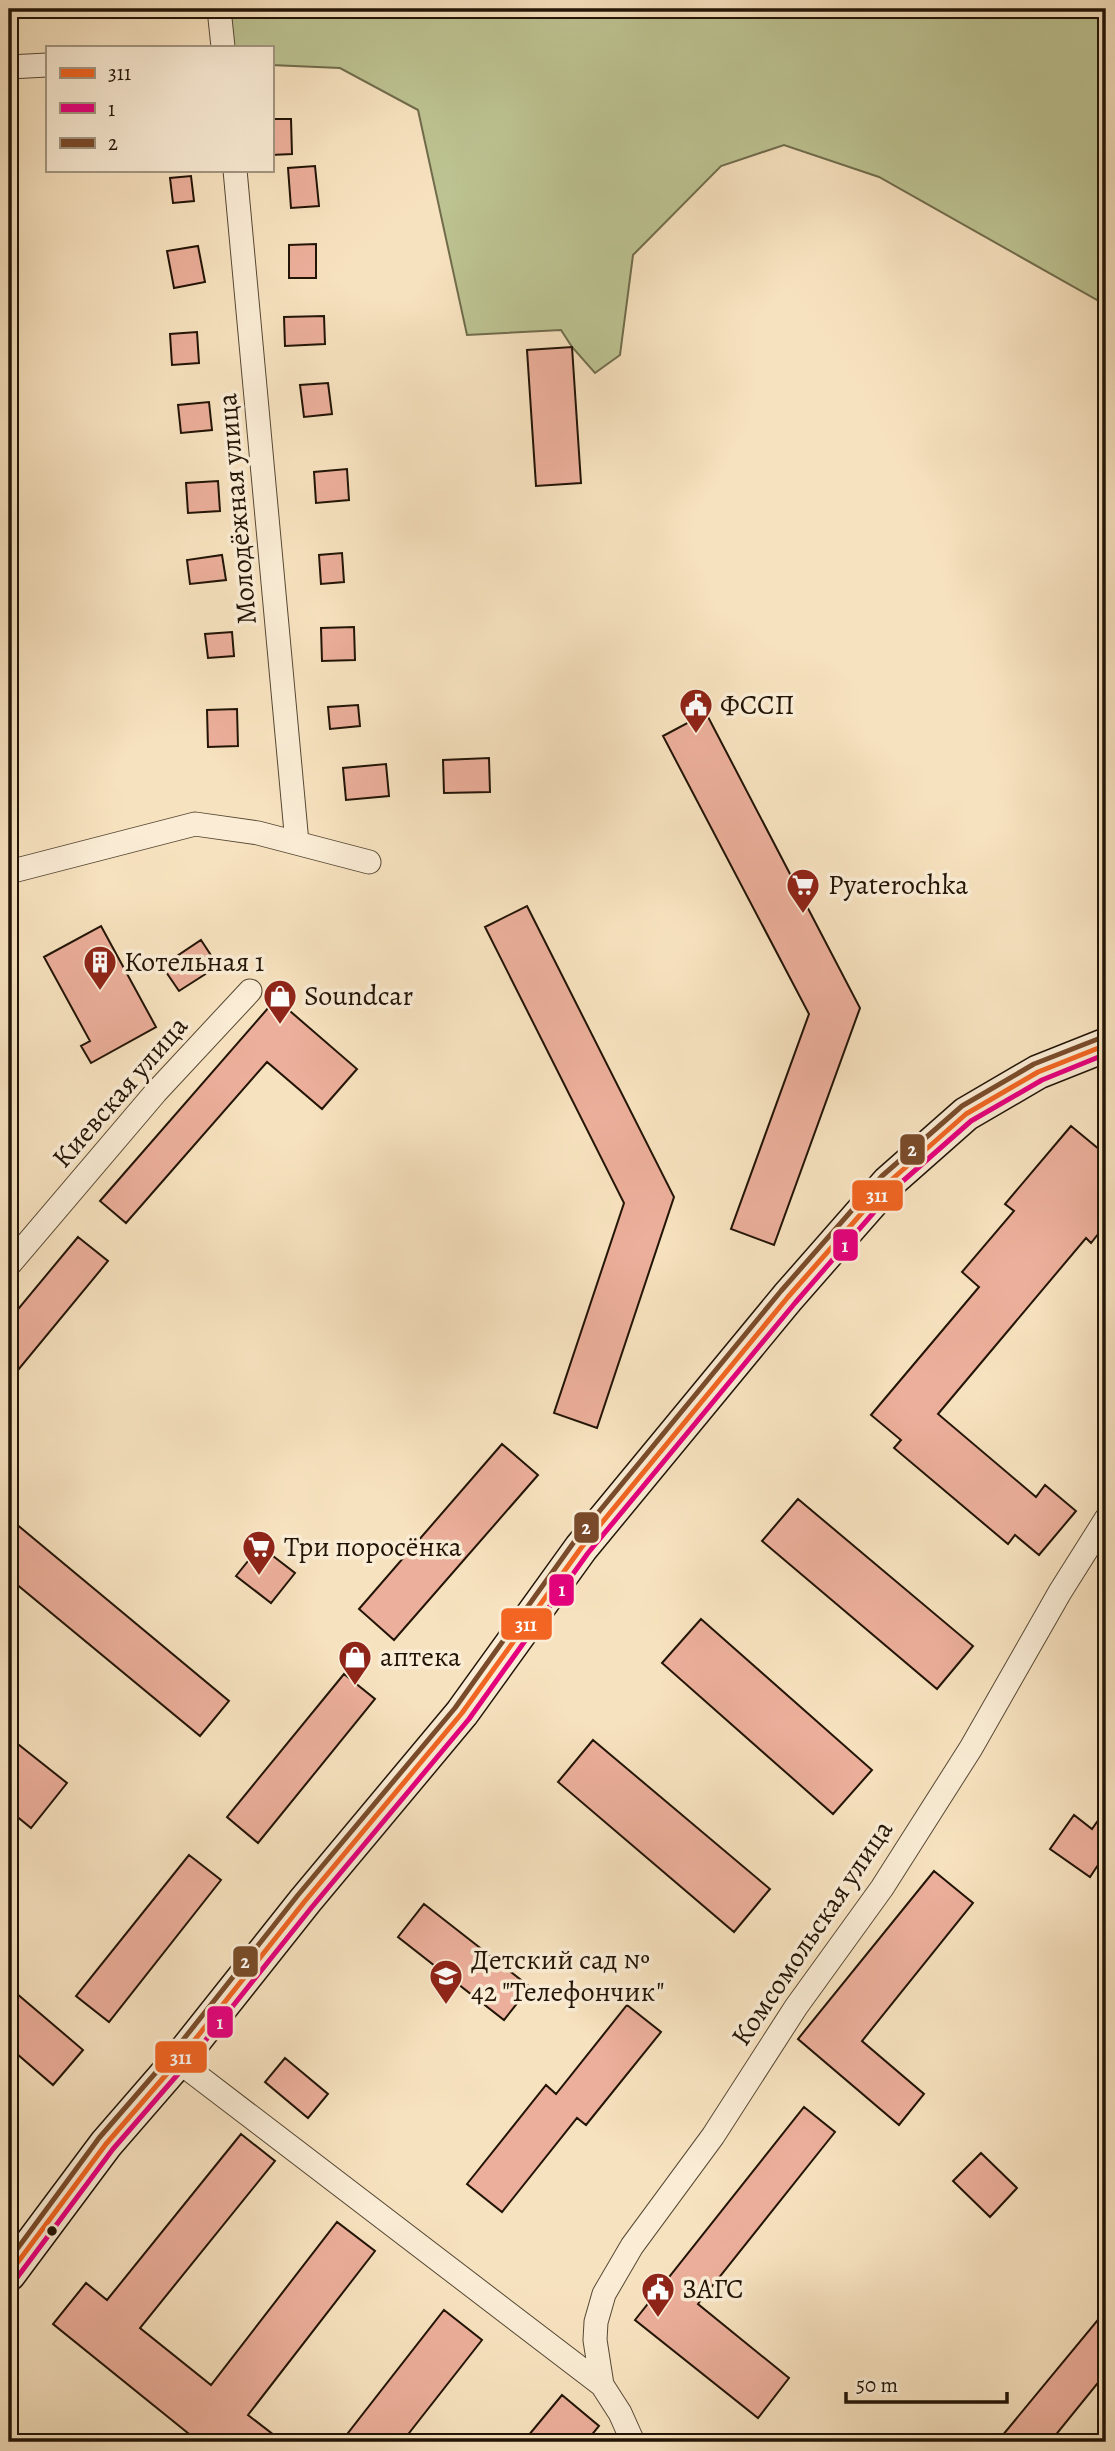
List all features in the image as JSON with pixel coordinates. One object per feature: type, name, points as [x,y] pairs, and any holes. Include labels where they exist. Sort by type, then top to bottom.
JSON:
[{"type":"main road","points":[[9,2274],[106,2144],[178,2061],[305,1901],[461,1713],[581,1548],[788,1297],[889,1182],[966,1114],[1038,1072],[1106,1045]]},
{"type":"street","points":[[219,9],[223,46]]},
{"type":"street","points":[[9,67],[46,65]]},
{"type":"street","name":"Молодёжная улица","points":[[235,172],[297,843]]},
{"type":"street","points":[[9,872],[195,824],[258,833],[369,862]]},
{"type":"street","name":"Киевская улица","points":[[9,1265],[156,1092],[250,991]]},
{"type":"street","name":"Комсомольская улица","points":[[601,2385],[595,2340],[596,2322],[604,2294],[632,2246],[713,2136],[796,2007],[882,1888],[971,1748],[1060,1592],[1106,1519]]},
{"type":"street","points":[[178,2061],[601,2385],[620,2413],[633,2442]]},
{"type":"green space","points":[[227,9],[1106,9],[1106,305],[879,177],[784,145],[721,166],[633,255],[620,355],[595,373],[561,330],[467,335],[418,110],[340,68],[273,65],[273,46],[232,46]]},
{"type":"building","points":[[273,119],[291,119],[292,154],[273,155]]},
{"type":"building","points":[[315,166],[319,206],[291,208],[288,168]]},
{"type":"building","points":[[191,176],[194,201],[173,203],[170,178]]},
{"type":"building","points":[[316,244],[316,278],[289,278],[289,245]]},
{"type":"building","points":[[198,246],[205,282],[174,288],[167,251]]},
{"type":"building","points":[[324,316],[325,344],[285,346],[284,317]]},
{"type":"building","points":[[197,332],[199,363],[172,365],[170,334]]},
{"type":"building","points":[[572,347],[581,483],[536,486],[527,350]]},
{"type":"building","points":[[328,383],[332,414],[304,417],[300,385]]},
{"type":"building","points":[[209,402],[212,430],[181,433],[178,405]]},
{"type":"building","points":[[347,469],[349,500],[316,503],[314,472]]},
{"type":"building","points":[[218,481],[220,511],[188,513],[186,483]]},
{"type":"building","points":[[342,553],[344,582],[321,584],[319,555]]},
{"type":"building","points":[[222,555],[226,580],[190,584],[187,560]]},
{"type":"building","points":[[354,627],[355,660],[322,661],[321,628]]},
{"type":"building","points":[[232,632],[234,656],[208,658],[205,634]]},
{"type":"building","points":[[358,705],[360,726],[330,729],[328,707]]},
{"type":"building","points":[[237,709],[238,746],[208,747],[207,710]]},
{"type":"building","points":[[706,713],[860,1008],[774,1245],[731,1229],[809,1014],[663,736]]},
{"type":"building","points":[[489,758],[490,792],[444,793],[443,760]]},
{"type":"building","points":[[386,764],[389,796],[346,800],[343,768]]},
{"type":"building","points":[[527,906],[674,1197],[597,1428],[554,1413],[624,1203],[485,927]]},
{"type":"building","name":"Котельная 1","points":[[101,926],[156,1027],[91,1063],[81,1046],[90,1041],[44,957]]},
{"type":"building","points":[[201,940],[218,966],[179,991],[162,966]]},
{"type":"building","points":[[276,999],[357,1069],[322,1109],[267,1062],[126,1223],[100,1201]]},
{"type":"building","points":[[1071,1126],[1106,1155],[1106,1184],[1099,1193],[1106,1200],[1106,1224],[1091,1243],[1086,1238],[938,1414],[1036,1497],[1045,1485],[1076,1511],[1039,1555],[1015,1535],[1008,1544],[894,1448],[901,1440],[871,1415],[979,1287],[962,1272],[1014,1211],[1005,1204]]},
{"type":"building","points":[[78,1237],[108,1261],[9,1381],[9,1320]]},
{"type":"building","points":[[502,1444],[538,1475],[394,1640],[359,1609]]},
{"type":"building","points":[[798,1499],[973,1646],[937,1689],[762,1541]]},
{"type":"building","points":[[9,1518],[229,1701],[200,1736],[9,1578]]},
{"type":"building","points":[[260,1546],[295,1573],[271,1603],[236,1576]]},
{"type":"building","points":[[701,1619],[872,1770],[833,1814],[662,1663]]},
{"type":"building","points":[[344,1674],[375,1699],[258,1843],[227,1817]]},
{"type":"building","points":[[9,1737],[67,1783],[31,1828],[9,1810]]},
{"type":"building","points":[[593,1740],[770,1889],[734,1932],[558,1782]]},
{"type":"building","points":[[1106,1809],[1106,1853],[1090,1877],[1050,1849],[1074,1815],[1092,1829]]},
{"type":"building","points":[[189,1855],[221,1880],[109,2022],[76,1996]]},
{"type":"building","points":[[934,1871],[973,1903],[862,2041],[924,2094],[899,2125],[798,2039]]},
{"type":"building","points":[[424,1904],[530,1987],[504,2020],[398,1937]]},
{"type":"building","points":[[9,1987],[83,2050],[53,2085],[9,2047]]},
{"type":"building","points":[[627,2005],[661,2032],[586,2125],[577,2118],[502,2212],[467,2184],[546,2085],[556,2094]]},
{"type":"building","points":[[285,2058],[328,2094],[308,2118],[265,2082]]},
{"type":"building","points":[[804,2107],[835,2132],[698,2304],[789,2378],[758,2418],[635,2320]]},
{"type":"building","points":[[241,2134],[275,2161],[140,2328],[211,2385],[337,2222],[375,2251],[248,2415],[283,2442],[199,2442],[53,2324],[86,2283],[107,2300]]},
{"type":"building","points":[[981,2153],[1017,2188],[990,2217],[953,2181]]},
{"type":"building","points":[[444,2310],[482,2340],[402,2442],[341,2442]]},
{"type":"building","points":[[1106,2310],[1106,2373],[1050,2442],[997,2442]]},
{"type":"building","points":[[562,2395],[599,2426],[586,2442],[523,2442]]},
{"type":"transit line","name":"2","points":[[9,2260],[99,2138],[171,2055],[298,1895],[455,1708],[574,1542],[781,1291],[882,1176],[962,1106],[1034,1064],[1103,1037]]},
{"type":"transit line","name":"311","points":[[9,2274],[106,2144],[178,2061],[305,1901],[462,1713],[581,1548],[788,1297],[889,1182],[966,1114],[1038,1072],[1106,1045]]},
{"type":"transit line","name":"1","points":[[16,2279],[113,2149],[185,2066],[312,1907],[469,1719],[588,1553],[795,1303],[895,1188],[971,1121],[1042,1080],[1106,1054]]},
{"type":"place","name":"ФССП","points":[[696,735]]},
{"type":"place","name":"Pyaterochka","points":[[803,915]]},
{"type":"place","name":"Котельная 1","points":[[100,992]]},
{"type":"place","name":"Soundcar","points":[[280,1026]]},
{"type":"place","name":"Три поросёнка","points":[[259,1577]]},
{"type":"place","name":"аптека","points":[[355,1687]]},
{"type":"place","name":"Детский сад № 42 \"Телефончик\"","points":[[446,2006]]},
{"type":"place","name":"ЗАГС","points":[[658,2319]]}]
